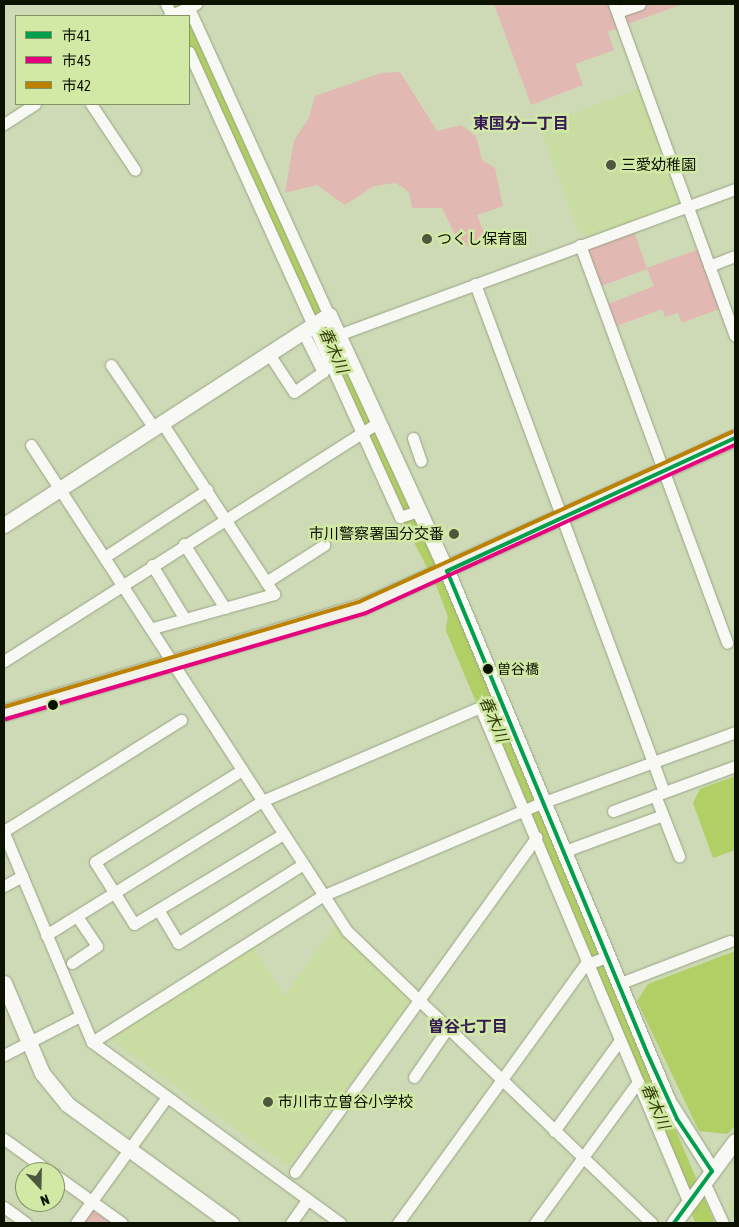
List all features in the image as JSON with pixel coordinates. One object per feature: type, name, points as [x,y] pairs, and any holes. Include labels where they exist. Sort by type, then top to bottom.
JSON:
[{"type":"main road","points":[[4,713],[363,606],[441,573],[735,438]]},
{"type":"street","points":[[166,4],[171,15],[189,6],[317,323],[400,517],[414,514]]},
{"type":"street","points":[[640,4],[615,8],[735,336]]},
{"type":"street","points":[[190,54],[317,323],[323,372],[294,392],[269,354]]},
{"type":"street","points":[[4,124],[33,105]]},
{"type":"street","points":[[92,105],[135,170]]},
{"type":"street","points":[[338,336],[735,189]]},
{"type":"street","points":[[580,245],[727,643]]},
{"type":"street","points":[[709,266],[735,256]]},
{"type":"street","points":[[475,284],[652,763],[663,815],[679,856]]},
{"type":"street","points":[[317,323],[338,336],[441,573],[489,703],[533,806],[565,851],[620,1040],[638,1082],[699,1189],[723,1223]]},
{"type":"street","points":[[4,525],[317,323]]},
{"type":"street","points":[[111,365],[207,490],[274,594],[153,628]]},
{"type":"street","points":[[4,661],[362,430],[377,424]]},
{"type":"street","points":[[413,438],[421,461]]},
{"type":"street","points":[[31,445],[153,628],[302,865],[347,931],[500,1080],[652,1223]]},
{"type":"street","points":[[106,556],[207,490]]},
{"type":"street","points":[[184,544],[225,608]]},
{"type":"street","points":[[266,582],[324,545]]},
{"type":"street","points":[[152,565],[186,619]]},
{"type":"street","points":[[46,935],[78,918],[262,801],[489,703]]},
{"type":"street","points":[[489,703],[533,806],[537,838],[597,960],[618,984],[677,1119],[699,1189]]},
{"type":"street","points":[[181,720],[4,832],[92,1042],[166,1098],[340,1223]]},
{"type":"street","points":[[92,1042],[322,896],[533,806],[735,732]]},
{"type":"street","points":[[613,811],[735,766]]},
{"type":"street","points":[[242,770],[96,862],[115,895],[134,924],[159,911],[283,834]]},
{"type":"street","points":[[565,851],[663,815]]},
{"type":"street","points":[[295,1172],[330,1130],[419,1001],[537,838]]},
{"type":"street","points":[[159,911],[178,943],[302,865]]},
{"type":"street","points":[[4,886],[22,876]]},
{"type":"street","points":[[72,963],[97,946],[78,918]]},
{"type":"street","points":[[618,984],[730,941]]},
{"type":"street","points":[[398,1223],[500,1080],[597,960]]},
{"type":"street","points":[[4,983],[42,1073],[67,1104],[231,1223]]},
{"type":"street","points":[[4,1056],[80,1016]]},
{"type":"street","points":[[414,1077],[447,1029]]},
{"type":"street","points":[[554,1131],[620,1040]]},
{"type":"street","points":[[535,1223],[638,1082]]},
{"type":"street","points":[[76,1223],[166,1098]]},
{"type":"street","points":[[4,1139],[36,1162]]},
{"type":"street","points":[[674,1223],[735,1141]]},
{"type":"street","points":[[65,1183],[122,1223]]},
{"type":"street","points":[[291,1223],[308,1200]]},
{"type":"street","points":[[4,1207],[26,1223]]},
{"type":"shaded area","points":[[494,4],[609,4],[618,28],[608,32],[614,50],[575,64],[583,85],[531,105]]},
{"type":"shaded area","points":[[651,4],[683,4],[625,25],[624,14]]},
{"type":"shaded area","points":[[400,72],[437,131],[461,125],[476,136],[482,160],[495,168],[503,206],[477,215],[487,241],[461,247],[442,208],[412,208],[409,192],[396,183],[374,186],[345,205],[317,185],[285,193],[294,140],[309,118],[315,96],[381,73]]},
{"type":"shaded area","name":"三愛幼稚園","points":[[640,88],[683,204],[591,238],[578,230],[539,126]]},
{"type":"shaded area","points":[[633,229],[647,268],[699,249],[722,308],[682,323],[678,313],[665,317],[662,309],[614,327],[606,305],[654,286],[647,269],[599,287],[586,247]]},
{"type":"shaded area","points":[[735,776],[735,850],[713,858],[693,803],[700,789]]},
{"type":"shaded area","name":"市川市立曽谷小学校","points":[[337,924],[410,1002],[289,1167],[107,1037],[252,945],[284,996]]},
{"type":"shaded area","points":[[735,951],[735,1126],[727,1134],[699,1131],[637,1001],[648,984]]},
{"type":"shaded area","points":[[735,1201],[735,1223],[727,1204]]},
{"type":"shaded area","points":[[91,1209],[112,1223],[81,1223]]},
{"type":"waterway","name":"春木川","points":[[177,4],[182,15]]},
{"type":"waterway","name":"春木川","points":[[190,32],[401,497],[444,581],[457,615],[455,629],[705,1223]]},
{"type":"transit line","name":"市42","points":[[4,707],[361,601],[732,432]]},
{"type":"transit line","name":"市41","points":[[447,571],[735,438]]},
{"type":"transit line","name":"市45","points":[[6,719],[366,613],[735,445]]},
{"type":"transit line","name":"市41","points":[[447,571],[648,1055],[677,1119],[712,1171]]},
{"type":"transit line","name":"市41","points":[[674,1223],[712,1171]]},
{"type":"place","name":"三愛幼稚園","points":[[611,165]]},
{"type":"place","name":"つくし保育園","points":[[427,239]]},
{"type":"place","name":"市川警察署国分交番","points":[[454,534]]},
{"type":"place","name":"曽谷橋","points":[[488,669]]},
{"type":"place","name":"市川市立曽谷小学校","points":[[268,1102]]},
{"type":"district","name":"東国分一丁目","points":[[521,123]]},
{"type":"district","name":"曽谷七丁目","points":[[468,1026]]}]
